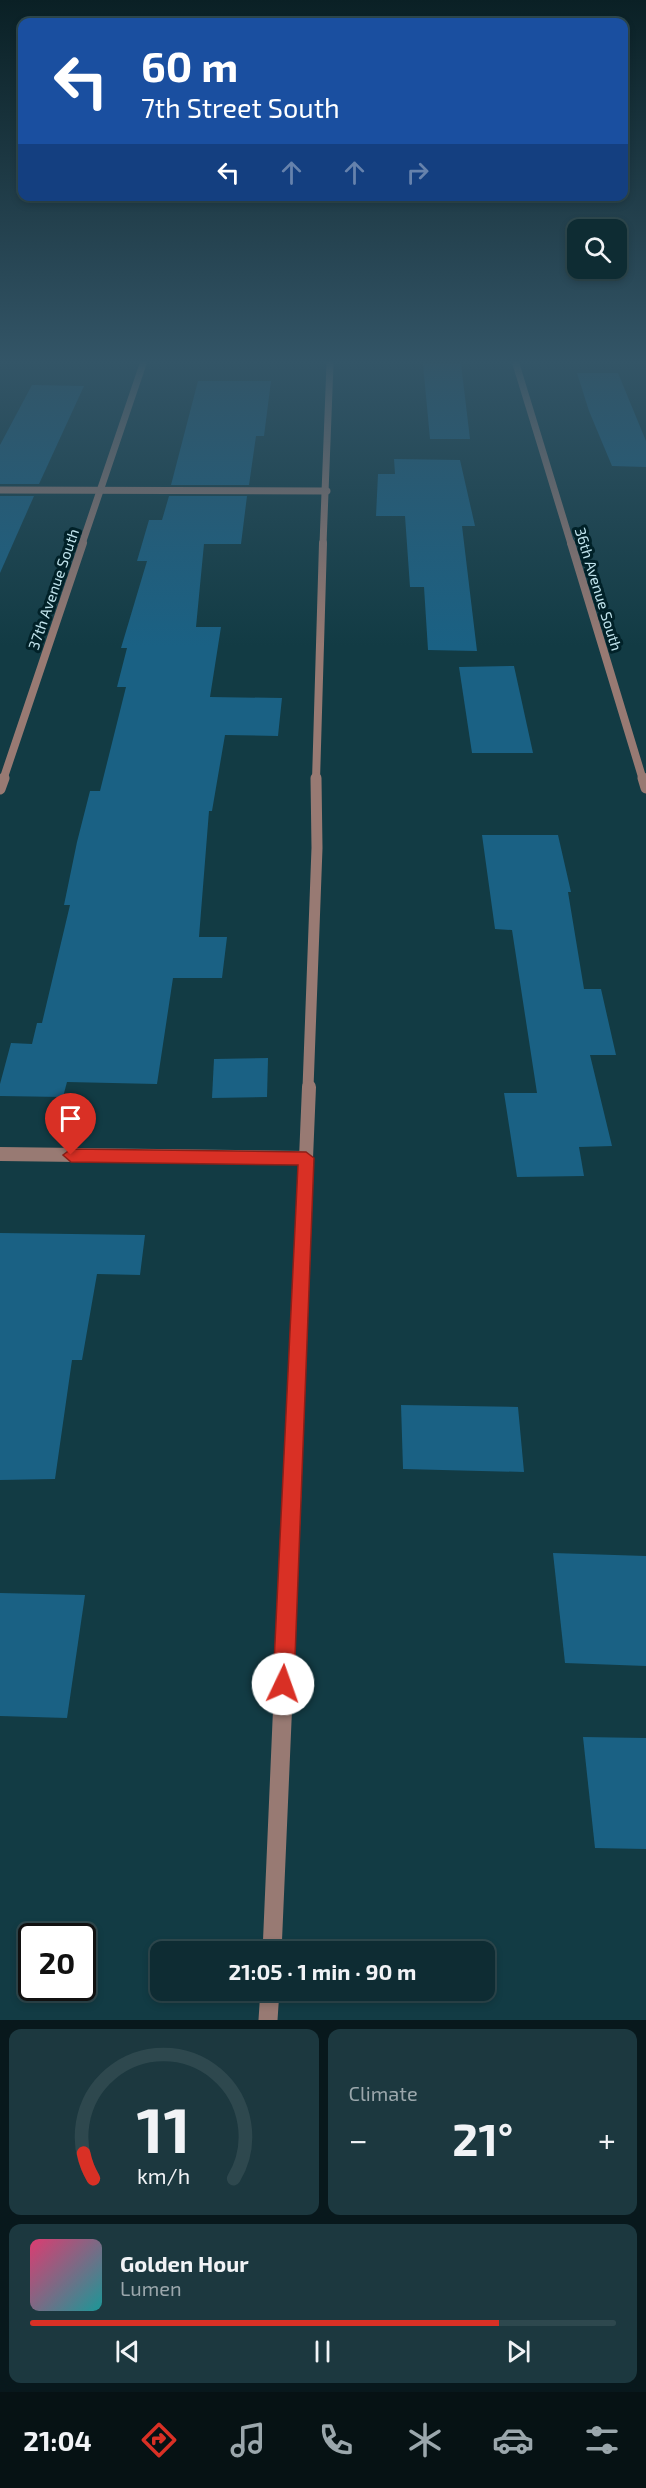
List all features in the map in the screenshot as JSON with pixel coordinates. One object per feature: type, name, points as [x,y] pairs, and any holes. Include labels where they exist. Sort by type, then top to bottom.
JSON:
[{"type":"street","name":"37th Avenue South","points":[[0,789],[111,458]]},
{"type":"street","points":[[272,1941],[306,1158],[317,848],[316,742],[328,458]]},
{"type":"street","name":"36th Avenue South","points":[[545,458],[646,789]]},
{"type":"street","points":[[0,490],[327,491]]},
{"type":"street","points":[[0,1154],[306,1158]]},
{"type":"street","points":[[268,2020],[269,2001]]},
{"type":"building","points":[[0,458],[51,458],[39,484],[0,484]]},
{"type":"building","points":[[178,458],[253,458],[249,485],[171,485]]},
{"type":"building","points":[[609,458],[646,458],[646,467],[612,466]]},
{"type":"building","points":[[394,459],[460,460],[475,526],[462,526],[477,651],[428,650],[424,587],[410,587],[405,516],[376,516],[378,474],[395,474]]},
{"type":"building","points":[[0,496],[34,496],[0,573]]},
{"type":"building","points":[[169,496],[247,496],[241,544],[204,544],[196,627],[221,627],[210,697],[282,698],[278,736],[225,735],[212,811],[209,811],[199,937],[227,937],[222,978],[173,978],[157,1084],[67,1082],[63,1097],[0,1096],[0,1084],[11,1043],[32,1044],[37,1023],[42,1023],[70,905],[64,905],[77,842],[90,791],[100,791],[126,687],[117,687],[127,648],[121,648],[147,561],[137,561],[149,520],[162,520]]},
{"type":"building","points":[[514,666],[533,753],[472,753],[459,667]]},
{"type":"building","points":[[482,835],[558,835],[571,892],[568,892],[584,989],[601,989],[616,1055],[590,1055],[612,1146],[579,1147],[584,1176],[517,1177],[504,1093],[537,1093],[512,930],[495,929]]},
{"type":"building","points":[[268,1058],[267,1097],[212,1098],[214,1059]]},
{"type":"building","points":[[0,1233],[145,1235],[140,1275],[97,1274],[82,1360],[72,1360],[55,1479],[0,1480]]},
{"type":"building","points":[[401,1405],[518,1407],[524,1472],[403,1469]]},
{"type":"building","points":[[553,1553],[646,1556],[646,1666],[565,1663]]},
{"type":"building","points":[[0,1593],[85,1595],[67,1718],[0,1716]]},
{"type":"building","points":[[583,1737],[646,1738],[646,1849],[595,1848]]},
{"type":"route","points":[[71,1155],[306,1158],[283,1684]]}]
